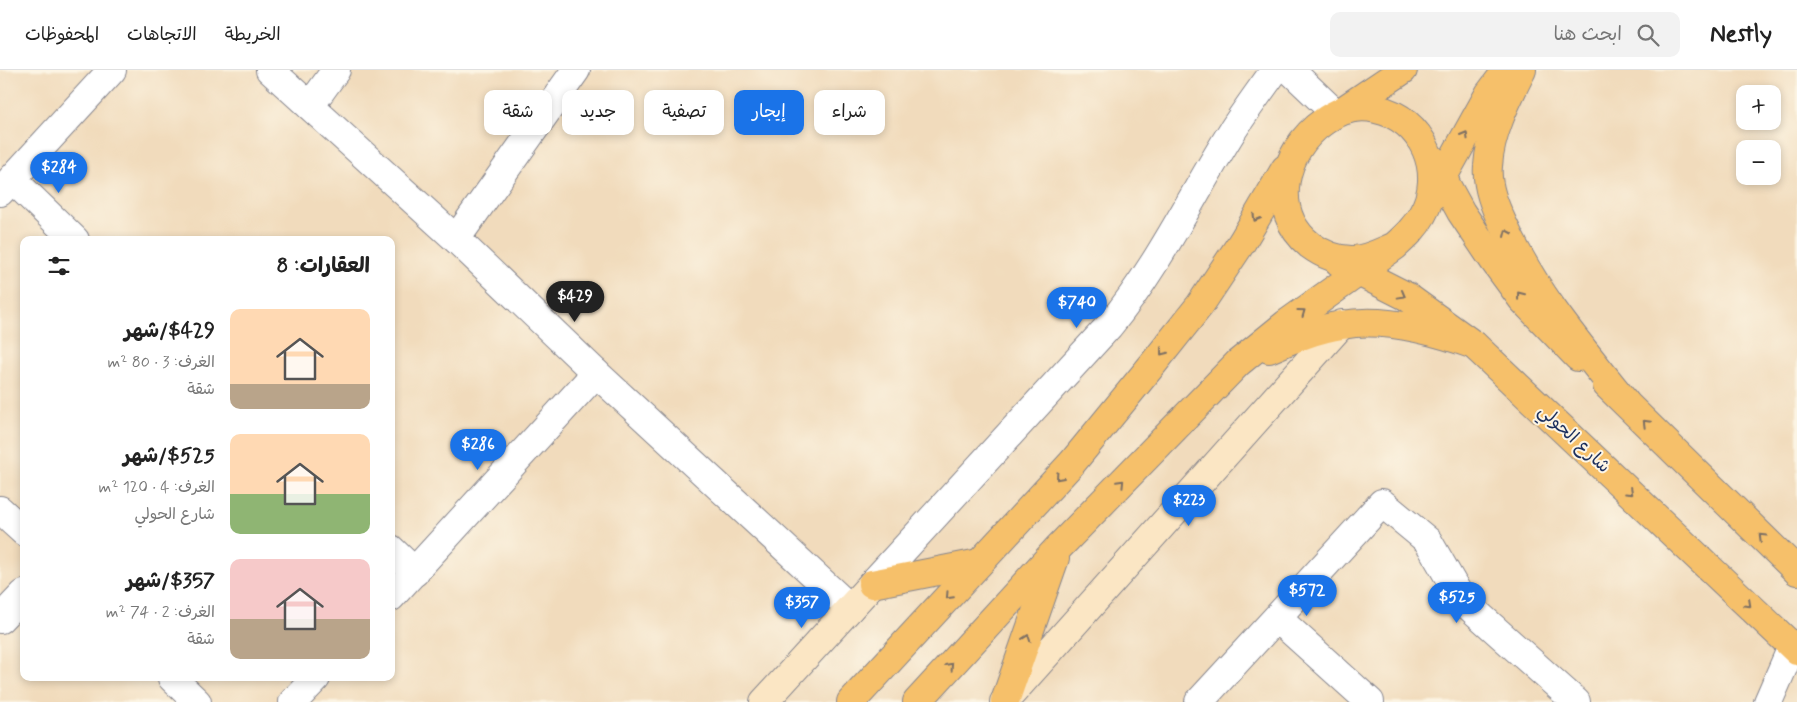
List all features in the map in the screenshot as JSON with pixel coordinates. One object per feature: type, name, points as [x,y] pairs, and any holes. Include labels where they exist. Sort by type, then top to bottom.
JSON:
[{"type":"main road","points":[[851,702],[1072,462],[1200,305],[1242,242],[1298,146],[1311,130],[1403,70]]},
{"type":"main road","points":[[917,702],[1058,547],[1238,363],[1286,324],[1411,232],[1423,214],[1489,94],[1507,70]]},
{"type":"main road","points":[[1522,70],[1504,108],[1491,145],[1487,168],[1490,189],[1512,245],[1529,275],[1560,319],[1625,402]]},
{"type":"main road","points":[[1340,111],[1367,107],[1388,111],[1407,122],[1421,139],[1461,212],[1522,299],[1551,330],[1797,571]]},
{"type":"main road","points":[[1421,139],[1428,153],[1432,181],[1423,214]]},
{"type":"main road","points":[[1298,146],[1289,165],[1286,179],[1286,205],[1292,224],[1304,240],[1329,256],[1353,260],[1375,255],[1394,246]]},
{"type":"main road","name":"شارع الحولي","points":[[1329,256],[1406,296],[1474,345],[1795,649]]},
{"type":"main road","points":[[1238,363],[1290,340],[1342,324],[1366,322],[1443,333],[1474,345]]},
{"type":"main road","points":[[1005,702],[1342,324]]},
{"type":"main road","points":[[1005,702],[1058,547]]},
{"type":"main road","points":[[764,702],[872,584],[979,563]]},
{"type":"street","points":[[70,236],[6,185],[112,70]]},
{"type":"street","points":[[270,70],[456,239],[596,373],[850,608]]},
{"type":"street","points":[[310,106],[336,70]]},
{"type":"street","points":[[456,239],[576,70]]},
{"type":"street","points":[[872,584],[1126,306],[1163,249],[1231,133],[1275,70]]},
{"type":"street","points":[[1290,70],[1340,111]]},
{"type":"street","points":[[395,593],[596,373]]},
{"type":"street","points":[[1199,702],[1382,503],[1428,541],[1462,600],[1576,702]]},
{"type":"street","points":[[0,510],[20,528]]},
{"type":"street","points":[[395,553],[415,572]]},
{"type":"street","points":[[0,619],[20,598]]},
{"type":"street","points":[[1277,618],[1370,702]]},
{"type":"street","points":[[1768,702],[1795,649]]},
{"type":"street","points":[[175,681],[197,702]]},
{"type":"street","points":[[293,702],[313,681]]}]
